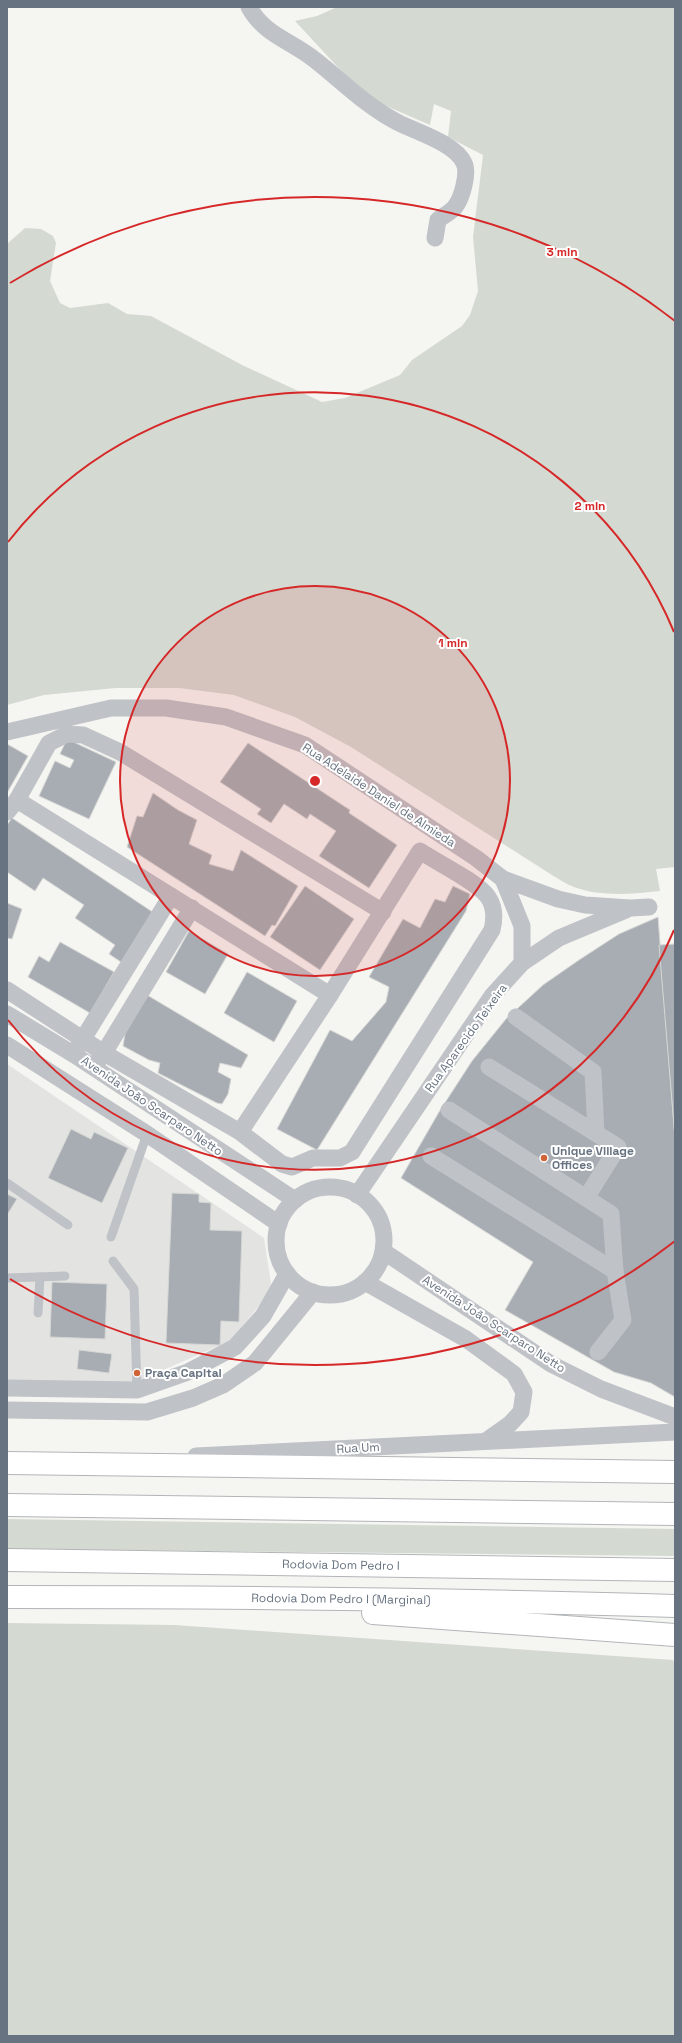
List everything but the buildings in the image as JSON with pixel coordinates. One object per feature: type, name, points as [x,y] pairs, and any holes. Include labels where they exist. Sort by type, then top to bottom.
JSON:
[{"type":"highway","points":[[7,1463],[675,1472]]},
{"type":"highway","points":[[7,1506],[675,1514]]},
{"type":"highway","name":"Rodovia Dom Pedro I","points":[[7,1560],[675,1570]]},
{"type":"highway","points":[[151,1596],[675,1635]]},
{"type":"highway","name":"Rodovia Dom Pedro I (Marginal)","points":[[7,1597],[151,1596],[675,1606]]},
{"type":"street","points":[[249,7],[254,16],[278,38],[314,59],[349,90],[396,122],[436,140],[454,152],[464,164],[465,184],[455,206],[438,220],[436,238]]},
{"type":"street","name":"Rua Adelaide Daniel de Almieda","points":[[7,732],[111,708],[166,708],[226,717],[305,745],[476,858],[503,879],[558,899],[585,906],[630,908],[649,907]]},
{"type":"street","points":[[330,995],[192,908],[12,806],[49,743],[67,734],[83,735],[120,752],[383,912]]},
{"type":"street","points":[[7,990],[104,1053],[240,1132],[282,1164],[292,1167],[313,1158],[340,1158],[352,1152],[492,930],[495,920],[493,907],[488,896],[420,851],[330,995],[240,1132]]},
{"type":"street","points":[[503,879],[522,926],[522,963]]},
{"type":"street","points":[[73,1054],[84,1039],[171,896]]},
{"type":"street","points":[[93,1067],[104,1053],[192,908]]},
{"type":"street","name":"Rua Aparecido Teixeira","points":[[356,1194],[492,996],[522,963],[559,938],[630,908]]},
{"type":"street","name":"Avenida João Scarparo Netto","points":[[7,1014],[73,1054],[295,1200]]},
{"type":"street","points":[[516,1017],[593,1072],[596,1133]]},
{"type":"street","points":[[7,1045],[147,1134],[279,1224]]},
{"type":"street","points":[[489,1067],[618,1147],[586,1198]]},
{"type":"street","points":[[449,1110],[611,1214],[615,1271],[622,1320],[598,1352]]},
{"type":"street","points":[[431,1156],[615,1271]]},
{"type":"street","points":[[325,1188],[341,1188],[356,1194],[370,1205],[379,1218],[384,1234],[383,1251],[377,1268],[365,1282],[350,1291],[337,1294],[331,1295],[313,1292],[298,1285],[287,1274],[278,1258],[276,1241],[279,1224],[285,1211],[295,1200],[309,1192],[325,1188]]},
{"type":"street","name":"Avenida João Scarparo Netto","points":[[383,1251],[551,1364],[601,1389],[675,1417]]},
{"type":"street","points":[[7,1388],[138,1390],[188,1372],[235,1347],[263,1316],[287,1274]]},
{"type":"street","points":[[365,1282],[466,1339],[514,1374],[524,1392],[521,1412],[510,1424],[486,1441]]},
{"type":"street","points":[[7,1410],[147,1412],[192,1398],[223,1385],[255,1363],[313,1292]]},
{"type":"street","name":"Rua Um","points":[[42,1464],[675,1432]]},
{"type":"lane","points":[[111,1237],[147,1134]]},
{"type":"lane","points":[[7,1183],[68,1225]]},
{"type":"lane","points":[[113,1261],[134,1289],[138,1390]]},
{"type":"lane","points":[[7,1278],[65,1276]]},
{"type":"lane","points":[[38,1313],[40,1277]]},
{"type":"shaded area","points":[[337,7],[675,7],[675,867],[656,869],[660,891],[617,894],[595,892],[571,886],[351,747],[295,717],[234,695],[179,688],[116,688],[44,695],[7,705],[7,244],[25,228],[41,229],[53,236],[56,243],[50,281],[60,303],[70,308],[108,303],[127,314],[151,316],[244,366],[322,402],[345,398],[400,375],[412,360],[462,326],[470,315],[478,291],[473,237],[483,155],[448,137],[451,111],[434,104],[430,125],[384,105],[359,90],[295,21],[317,16]]},
{"type":"shaded area","points":[[7,1064],[264,1238],[272,1290],[230,1341],[131,1384],[7,1382]]},
{"type":"shaded area","points":[[7,1519],[675,1529],[675,1556],[7,1549]]},
{"type":"shaded area","points":[[7,1623],[175,1625],[673,1660],[675,1664],[675,2036],[7,2036]]},
{"type":"place","name":"Unique Village Offices","points":[[544,1158]]},
{"type":"place","name":"Praça Capital","points":[[137,1373]]}]
